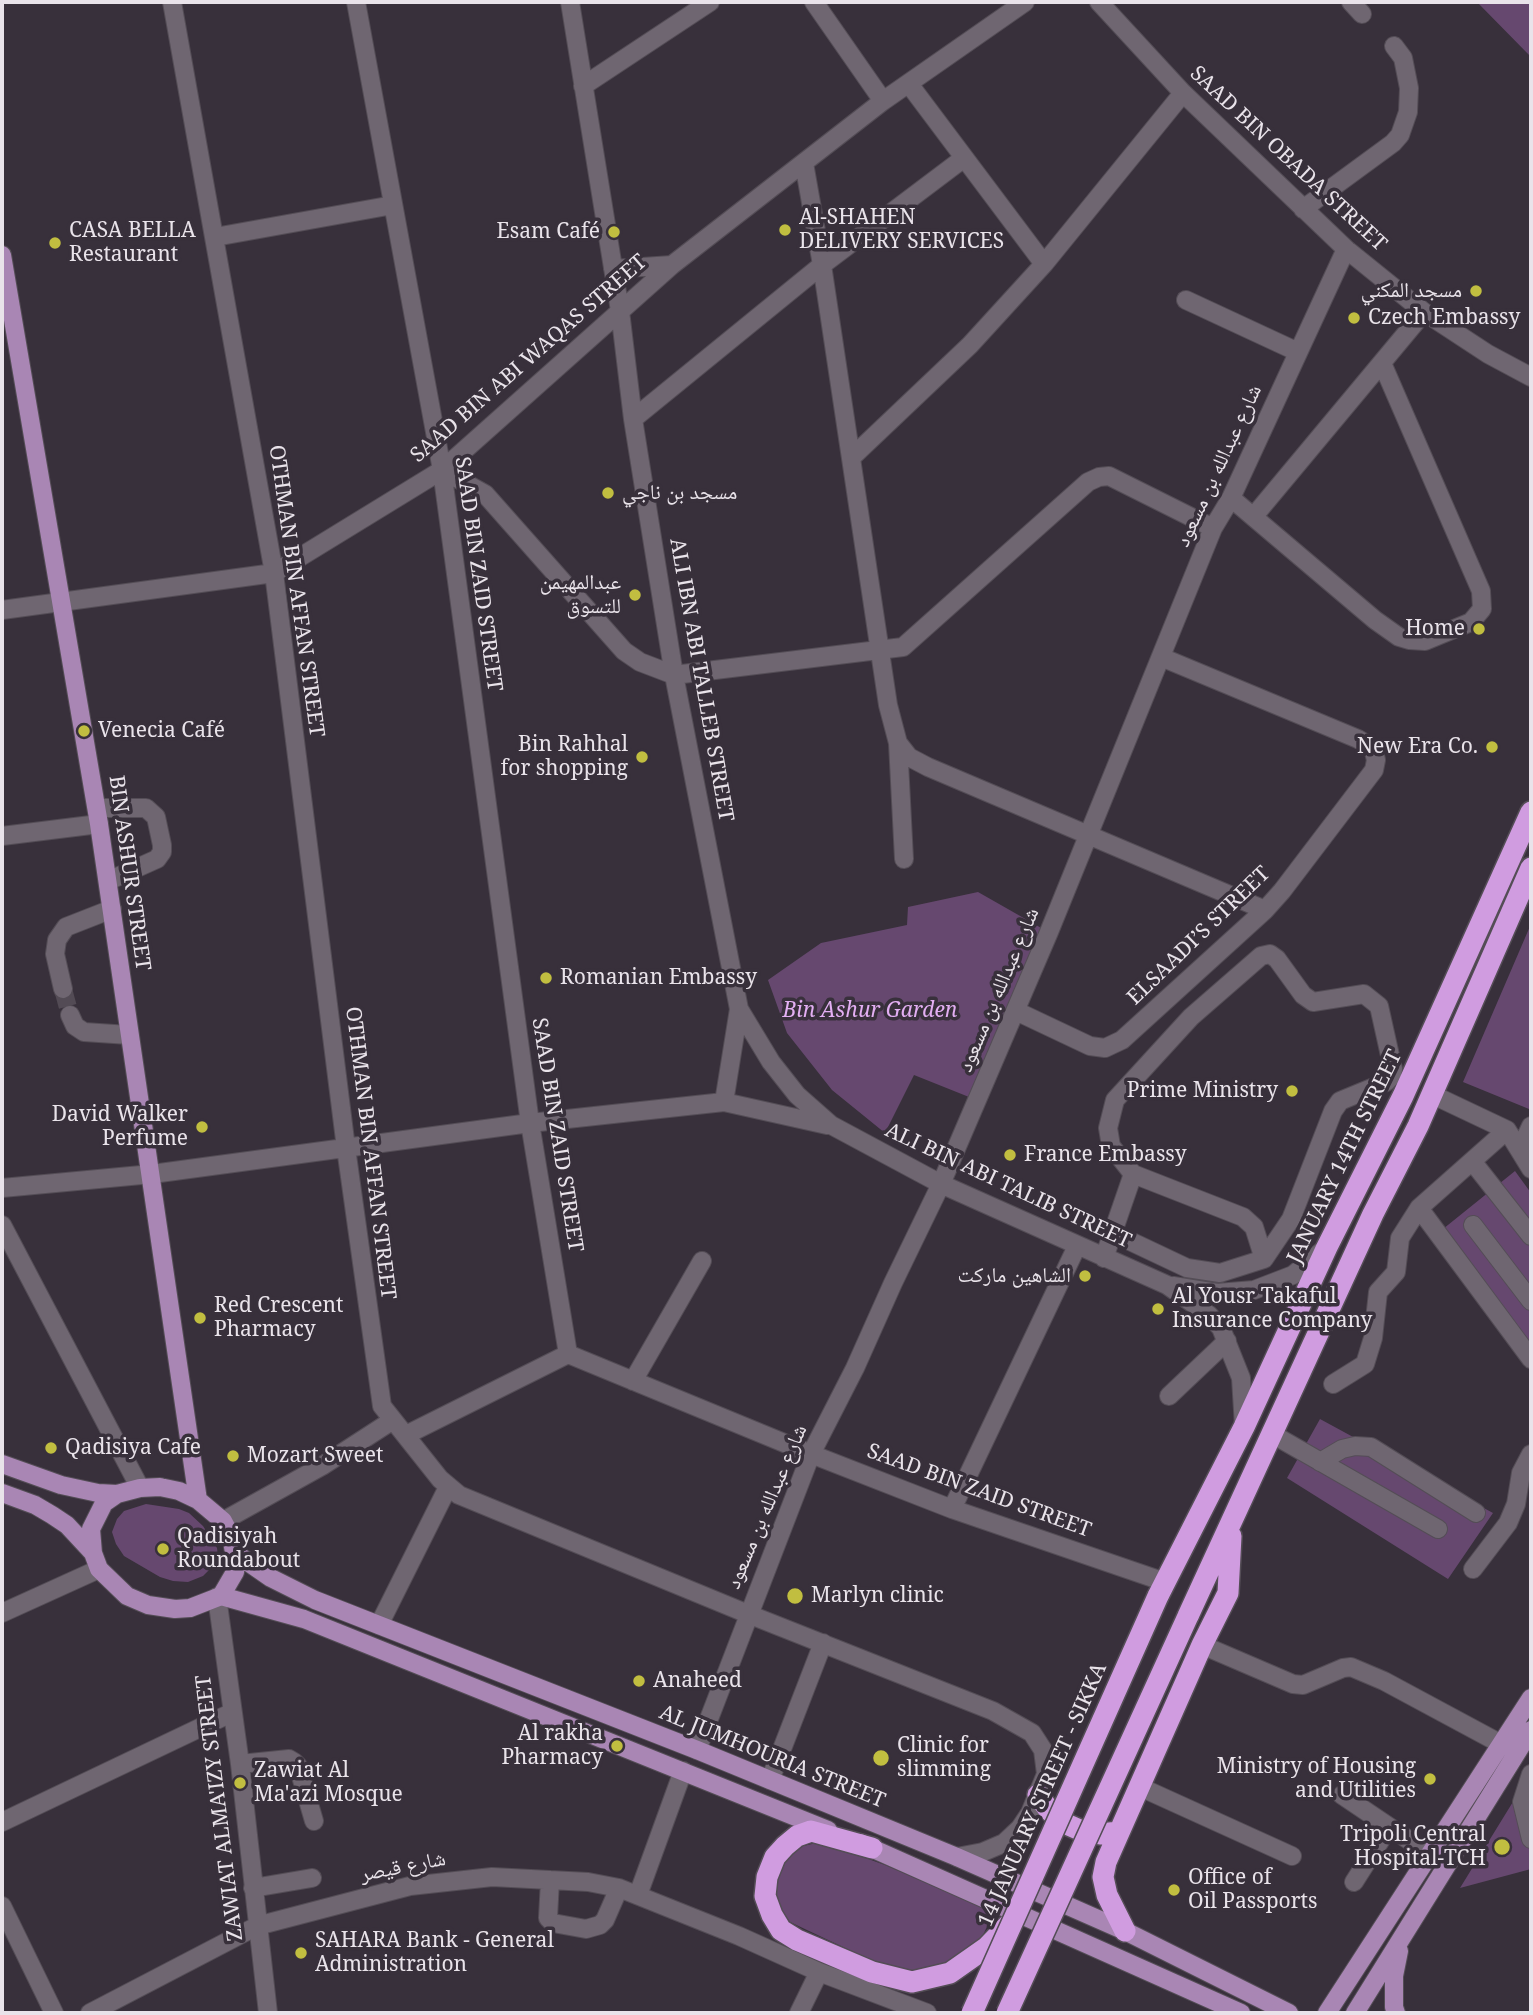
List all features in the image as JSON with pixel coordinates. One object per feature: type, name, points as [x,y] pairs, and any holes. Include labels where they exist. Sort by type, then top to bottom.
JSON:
[{"type":"highway","name":"JANUARY 14TH STREET","points":[[1162,1589],[1244,1427],[1327,1247],[1432,1035],[1531,812]]},
{"type":"highway","points":[[1007,2013],[1272,1434],[1432,1094],[1531,868]]},
{"type":"highway","points":[[1125,1931],[1107,1895],[1103,1877],[1106,1862],[1202,1645],[1228,1594],[1232,1523]]},
{"type":"highway","name":"14 JANUARY STREET - SIKKA","points":[[972,2013],[1162,1589]]},
{"type":"highway","points":[[1038,1795],[1049,1810],[1064,1823],[1082,1831],[1100,1834],[1119,1832]]},
{"type":"highway","points":[[872,1848],[811,1831],[797,1836],[785,1846],[775,1857],[767,1877],[765,1896],[781,1930],[797,1940],[872,1972],[912,1982],[950,1973],[969,1962],[1016,1917]]},
{"type":"main road","name":"BIN ASHUR STREET","points":[[2,260],[98,816],[198,1500]]},
{"type":"main road","points":[[2,1464],[80,1489],[117,1494]]},
{"type":"main road","points":[[2,1493],[52,1514],[74,1532],[96,1561],[127,1595],[148,1605],[190,1608],[219,1596],[235,1572],[232,1536],[223,1521],[198,1500],[179,1491],[160,1487],[140,1488],[117,1494],[104,1503],[91,1529],[96,1561]]},
{"type":"main road","name":"AL JUMHOURIA STREET","points":[[235,1553],[271,1578],[315,1600],[697,1750],[957,1857],[1125,1931],[1289,2013]]},
{"type":"main road","points":[[219,1596],[304,1619],[872,1848],[1241,2013]]},
{"type":"main road","points":[[1327,2013],[1531,1698]]},
{"type":"main road","points":[[1355,2013],[1531,1730]]},
{"type":"main road","points":[[1396,2013],[1394,1976],[1402,1939]]},
{"type":"street","name":"OTHMAN BIN AFFAN STREET","points":[[172,2],[274,573],[346,1148],[382,1406],[448,1487],[476,1502],[993,1711],[1032,1733],[1043,1750],[1046,1774],[1030,1814],[1004,1843],[983,1852],[957,1857]]},
{"type":"street","name":"SAAD BIN ZAID STREET","points":[[356,2],[442,470],[530,1123],[568,1353],[811,1454],[1162,1589]]},
{"type":"street","name":"ALI IBN ABI TALLEB STREET","points":[[570,2],[620,311],[633,419],[674,674],[740,1009],[751,1032],[771,1062],[797,1095],[831,1125]]},
{"type":"street","points":[[583,86],[710,2]]},
{"type":"street","points":[[814,2],[883,101]]},
{"type":"street","name":"SAAD BIN ABI WAQAS STREET","points":[[2,610],[274,573],[442,470],[672,265],[883,101],[1025,2]]},
{"type":"street","name":"SAAD BIN OBADA STREET","points":[[1099,2],[1183,93],[1346,249],[1424,312],[1488,354],[1531,377]]},
{"type":"street","points":[[1303,209],[1393,143],[1400,135],[1408,112],[1409,88],[1403,58],[1394,46]]},
{"type":"street","points":[[909,84],[1044,264]]},
{"type":"street","points":[[851,458],[970,345],[1044,264],[1183,93]]},
{"type":"street","points":[[633,419],[822,265],[964,158]]},
{"type":"street","points":[[804,163],[822,265],[888,705],[898,743],[904,859]]},
{"type":"street","points":[[215,237],[393,205]]},
{"type":"street","name":"شارع عبدالله بن مسعود","points":[[697,1750],[811,1454],[942,1184],[1016,1011],[1213,528],[1231,498],[1346,249]]},
{"type":"street","points":[[613,270],[672,265]]},
{"type":"street","points":[[1186,300],[1298,352]]},
{"type":"street","points":[[1254,516],[1424,312]]},
{"type":"street","points":[[1231,498],[1375,620],[1399,637],[1425,641],[1471,622],[1482,608],[1480,590],[1382,363]]},
{"type":"street","points":[[442,470],[485,494],[624,651],[640,662],[674,674],[903,646],[1088,482],[1099,477],[1109,476],[1213,528]]},
{"type":"street","name":"ELSAADI’S STREET","points":[[1016,1011],[1090,1046],[1114,1046],[1265,910],[1374,770],[1374,752],[1358,739],[1161,657]]},
{"type":"street","points":[[898,743],[909,757],[928,767],[1265,910]]},
{"type":"street","points":[[2,836],[146,808],[156,817],[162,852],[157,859],[108,881]]},
{"type":"street","points":[[63,989],[55,954],[57,940],[66,927],[112,909]]},
{"type":"street","points":[[1113,1233],[1187,1268],[1220,1273],[1264,1259],[1291,1219],[1333,1111],[1340,1101],[1386,1082],[1392,1076],[1379,1006],[1364,994],[1313,1002],[1294,985],[1277,959],[1270,954],[1261,956],[1191,1017],[1115,1100],[1108,1128],[1111,1146],[1133,1174],[1243,1217],[1254,1227],[1264,1259]]},
{"type":"street","points":[[724,1102],[740,1009]]},
{"type":"street","points":[[70,1015],[75,1026],[84,1032],[129,1035]]},
{"type":"street","points":[[1432,1094],[1507,1130],[1531,1169]]},
{"type":"street","points":[[2,1188],[152,1174],[530,1123],[724,1102],[831,1125]]},
{"type":"street","name":"ALI BIN ABI TALIB STREET","points":[[831,1125],[942,1184],[1167,1285],[1209,1315],[1221,1328],[1241,1377],[1244,1427]]},
{"type":"street","points":[[1520,1150],[1531,1126]]},
{"type":"street","points":[[1333,1384],[1365,1364],[1373,1338],[1378,1292],[1396,1272],[1400,1238],[1419,1208],[1507,1130]]},
{"type":"street","points":[[1472,1161],[1531,1236]]},
{"type":"street","points":[[1104,1258],[1133,1174]]},
{"type":"street","points":[[1419,1208],[1531,1359]]},
{"type":"street","points":[[2,1225],[140,1488]]},
{"type":"street","points":[[1474,1225],[1531,1301]]},
{"type":"street","points":[[952,1509],[1077,1246]]},
{"type":"street","name":"ALI BIN ABI TALIB STREET","points":[[1167,1285],[1217,1293],[1254,1290],[1293,1275],[1327,1247]]},
{"type":"street","points":[[633,1381],[702,1261]]},
{"type":"street","points":[[1169,1396],[1227,1341]]},
{"type":"street","points":[[406,1435],[568,1353]]},
{"type":"street","points":[[223,1521],[322,1466],[393,1420]]},
{"type":"street","points":[[1272,1434],[1438,1529]]},
{"type":"street","points":[[1320,1462],[1342,1449],[1371,1447],[1476,1513]]},
{"type":"street","points":[[1473,1569],[1508,1523],[1516,1504],[1521,1473],[1531,1454]]},
{"type":"street","points":[[379,1625],[448,1487]]},
{"type":"street","points":[[2,1613],[96,1561]]},
{"type":"street","name":"ZAWIAT ALMA'IZY STREET","points":[[219,1596],[268,2013]]},
{"type":"street","points":[[770,1780],[823,1643]]},
{"type":"street","points":[[1202,1645],[1293,1684],[1303,1685],[1351,1667],[1384,1681],[1503,1745]]},
{"type":"street","points":[[2,1822],[231,1713]]},
{"type":"street","points":[[240,1764],[289,1759],[294,1762],[298,1766],[314,1821]]},
{"type":"street","points":[[638,1895],[683,1771]]},
{"type":"street","points":[[1531,1774],[1522,1802],[1531,1839]]},
{"type":"street","points":[[1140,1787],[1292,1856]]},
{"type":"street","points":[[1342,1796],[1431,1855]]},
{"type":"street","points":[[1354,1882],[1389,1827]]},
{"type":"street","name":"شارع قيصر","points":[[90,2013],[257,1926],[410,1886],[492,1877],[588,1881],[619,1888],[739,1936],[819,1972],[927,2013]]},
{"type":"street","points":[[253,1888],[312,1878]]},
{"type":"street","points":[[550,1880],[548,1918],[553,1923],[586,1929],[600,1925],[605,1920],[619,1888]]},
{"type":"street","points":[[2,1906],[54,2013]]},
{"type":"street","points":[[799,2013],[819,1972]]},
{"type":"green space","points":[[1477,2],[1531,2],[1531,57]]},
{"type":"green space","name":"Bin Ashur Garden","points":[[978,892],[1043,929],[969,1097],[914,1075],[885,1133],[832,1090],[787,1033],[768,980],[821,943],[907,925],[908,907]]},
{"type":"green space","points":[[1531,924],[1531,1104],[1529,1109],[1463,1082]]},
{"type":"green space","points":[[1515,1171],[1531,1193],[1531,1349],[1438,1233]]},
{"type":"green space","points":[[1320,1419],[1493,1513],[1448,1579],[1287,1478]]},
{"type":"green space","points":[[146,1504],[179,1509],[189,1513],[203,1526],[217,1548],[218,1556],[215,1564],[203,1576],[188,1582],[173,1581],[160,1577],[124,1556],[112,1532],[117,1519],[124,1511]]},
{"type":"green space","points":[[1531,1773],[1531,1869],[1460,1888],[1519,1792]]},
{"type":"green space","points":[[821,1842],[885,1865],[994,1912],[983,1935],[968,1953],[947,1965],[930,1970],[905,1971],[879,1964],[790,1922],[775,1900],[779,1870],[789,1855],[803,1846]]},
{"type":"tunnel","points":[[63,989],[70,1015]]},
{"type":"place","name":"Al-SHAHEN DELIVERY SERVICES","points":[[785,230]]},
{"type":"place","name":"Esam Café","points":[[614,232]]},
{"type":"place","name":"CASA BELLA Restaurant","points":[[55,243]]},
{"type":"place","name":"مسجد المكني","points":[[1476,291]]},
{"type":"place","name":"Czech Embassy","points":[[1354,318]]},
{"type":"place","name":"مسجد بن ناجي","points":[[608,493]]},
{"type":"place","name":"عبدالمهيمن للتسوق","points":[[635,595]]},
{"type":"place","name":"Home","points":[[1479,629]]},
{"type":"place","name":"Venecia Café","points":[[84,731]]},
{"type":"place","name":"New Era Co.","points":[[1492,747]]},
{"type":"place","name":"Bin Rahhal for shopping","points":[[642,757]]},
{"type":"place","name":"Romanian Embassy","points":[[546,978]]},
{"type":"place","name":"Prime Ministry","points":[[1292,1091]]},
{"type":"place","name":"David Walker Perfume","points":[[202,1127]]},
{"type":"place","name":"France Embassy","points":[[1010,1155]]},
{"type":"place","name":"الشاهين ماركت","points":[[1085,1276]]},
{"type":"place","name":"Al Yousr Takaful Insurance Company","points":[[1158,1309]]},
{"type":"place","name":"Red Crescent Pharmacy","points":[[200,1318]]},
{"type":"place","name":"Qadisiya Cafe","points":[[51,1448]]},
{"type":"place","name":"Mozart Sweet","points":[[233,1456]]},
{"type":"place","name":"Qadisiyah Roundabout","points":[[163,1549]]},
{"type":"place","name":"Marlyn clinic","points":[[795,1596]]},
{"type":"place","name":"Anaheed","points":[[639,1681]]},
{"type":"place","name":"Al rakha Pharmacy","points":[[617,1746]]},
{"type":"place","name":"Clinic for slimming","points":[[881,1758]]},
{"type":"place","name":"Ministry of Housing and Utilities","points":[[1430,1779]]},
{"type":"place","name":"Zawiat Al Ma'azi Mosque","points":[[240,1783]]},
{"type":"place","name":"Tripoli Central Hospital-TCH","points":[[1502,1847]]},
{"type":"place","name":"Office of Oil Passports","points":[[1174,1890]]},
{"type":"place","name":"SAHARA Bank - General Administration","points":[[301,1953]]}]
